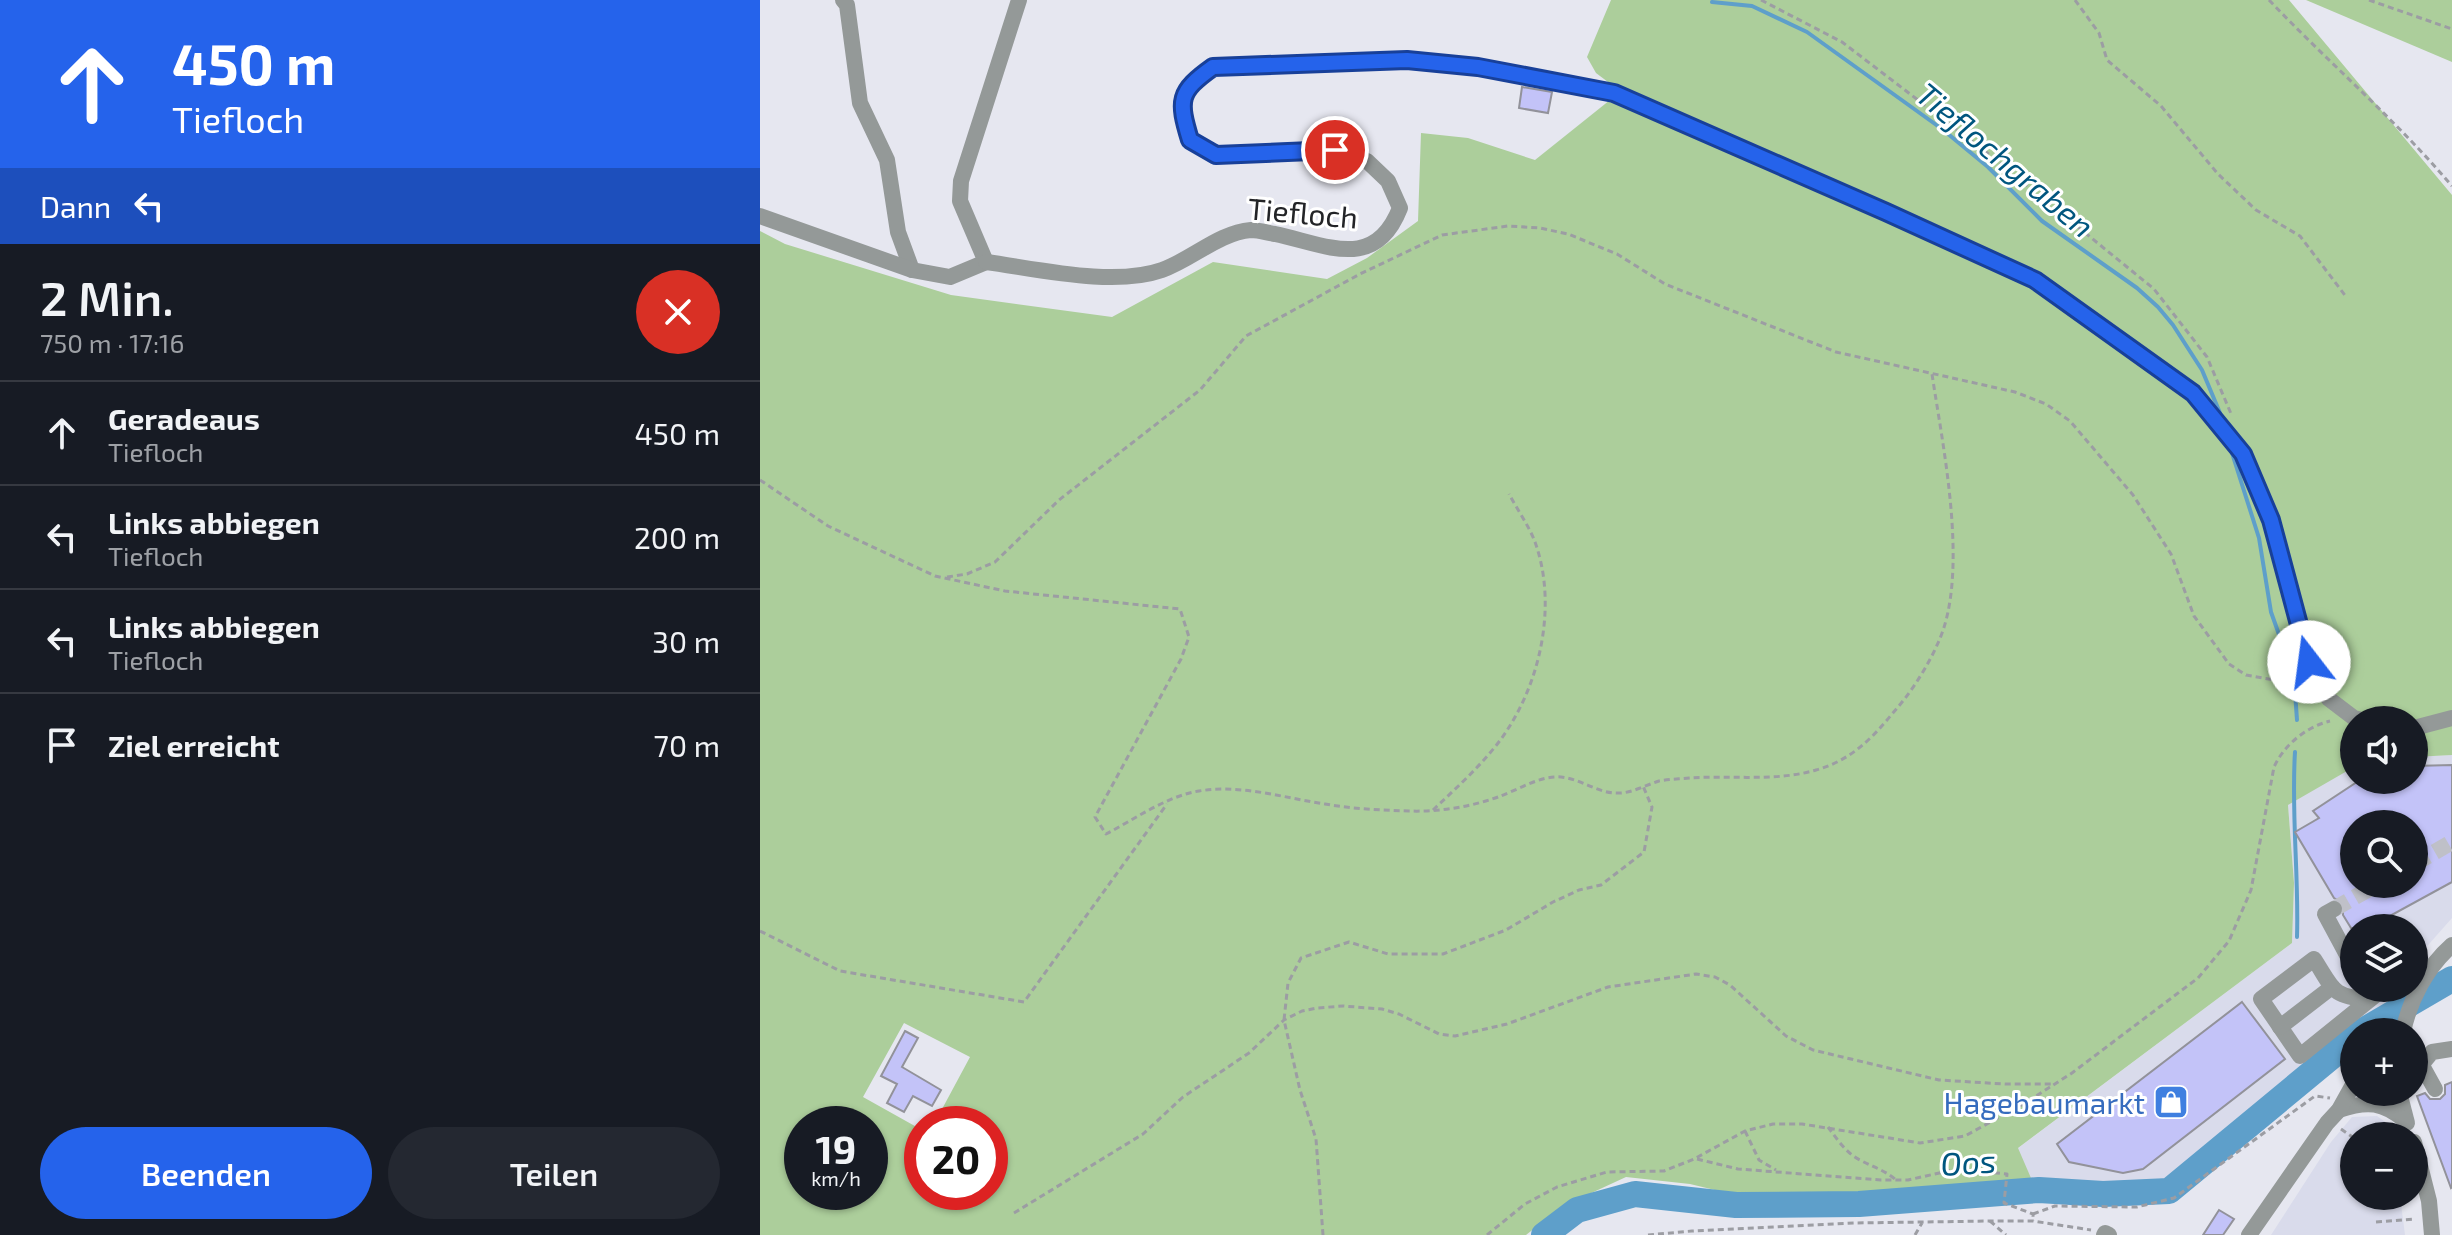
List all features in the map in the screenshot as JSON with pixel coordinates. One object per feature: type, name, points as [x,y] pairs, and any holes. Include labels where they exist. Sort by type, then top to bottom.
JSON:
[{"type":"street","points":[[843,0],[847,5],[860,103],[887,160],[898,232],[912,270]]},
{"type":"street","points":[[986,262],[960,201],[961,181],[1019,0]]},
{"type":"street","name":"Tiefloch","points":[[760,216],[912,270],[950,277],[986,262],[1119,278],[1162,270],[1229,235],[1254,230],[1355,251],[1377,243],[1392,228],[1400,208],[1388,181],[1367,161],[1335,150],[1216,155],[1190,140],[1181,109],[1190,83],[1213,67],[1407,60],[1478,67],[1614,93],[2035,280],[2193,393],[2243,454],[2271,520],[2309,662],[2323,687]]},
{"type":"street","points":[[2323,687],[2329,699],[2340,707]]},
{"type":"street","points":[[2428,724],[2452,718]]},
{"type":"street","points":[[2334,909],[2325,914],[2340,942]]},
{"type":"street","points":[[2428,970],[2452,945]]},
{"type":"street","points":[[2340,994],[2314,959],[2261,999],[2300,1056],[2367,1002]]},
{"type":"street","points":[[2280,1027],[2332,987]]},
{"type":"street","points":[[2428,1054],[2452,1049]]},
{"type":"street","points":[[2428,1078],[2435,1089]]},
{"type":"street","points":[[2252,1234],[2340,1106]]},
{"type":"street","points":[[2379,1106],[2391,1109],[2402,1122]]},
{"type":"street","points":[[2428,1203],[2432,1235]]},
{"type":"path","points":[[1761,0],[1842,42],[1986,152],[2154,289],[2207,357],[2234,425]]},
{"type":"path","points":[[2075,0],[2099,33],[2107,60],[2161,106],[2218,174],[2256,210],[2300,236],[2347,298]]},
{"type":"path","points":[[2269,0],[2419,147],[2452,186]]},
{"type":"path","points":[[2369,0],[2452,29]]},
{"type":"path","points":[[935,576],[967,574],[995,562],[1059,500],[1200,390],[1246,336],[1306,301],[1442,235],[1508,226],[1540,228],[1568,234],[1617,254],[1665,284],[1836,352],[2035,399],[2070,421],[2133,495],[2171,554],[2194,616],[2229,664],[2246,675],[2323,687]]},
{"type":"path","points":[[760,480],[828,526],[935,576],[1005,591],[1180,609],[1189,637],[1181,659],[1095,817],[1106,834],[1173,799],[1197,791],[1242,790],[1350,808],[1433,810],[1482,802],[1559,776],[1582,781],[1601,791],[1621,794],[1662,780],[1815,771],[1845,759],[1863,746],[1901,704],[1939,643],[1948,610],[1953,557],[1932,374]]},
{"type":"path","points":[[1433,810],[1491,753],[1518,713],[1544,642],[1546,590],[1535,542],[1509,494]]},
{"type":"path","points":[[1487,1235],[1525,1204],[1557,1187],[1607,1172],[1664,1171],[1694,1159],[1745,1131],[1773,1124],[1828,1127],[1908,1143],[1965,1136],[1989,1124],[2072,1073],[2198,978],[2209,966],[2229,941],[2251,890],[2274,767],[2281,751],[2320,724],[2340,721]]},
{"type":"path","points":[[1323,1235],[1316,1139],[1300,1090],[1284,1020],[1288,983],[1301,958],[1349,942],[1388,954],[1443,954],[1506,930],[1579,890],[1601,885],[1644,852],[1652,807],[1643,786]]},
{"type":"path","points":[[760,931],[840,971],[1024,1002],[1165,805],[1173,799]]},
{"type":"path","points":[[1014,1213],[1143,1134],[1183,1097],[1226,1071],[1284,1020],[1317,1008],[1382,1009],[1439,1034],[1455,1036],[1507,1024],[1608,987],[1696,974],[1715,977],[1730,985],[1786,1036],[1813,1050],[1939,1080],[2051,1084]]},
{"type":"path","points":[[1694,1159],[1738,1169],[1807,1176],[1908,1180],[1957,1169],[2007,1174],[2004,1203],[2033,1214],[2055,1206],[2137,1207],[2174,1198],[2315,1096],[2340,1103]]},
{"type":"path","points":[[1828,1127],[1848,1152],[1895,1179]]},
{"type":"path","points":[[1745,1131],[1759,1160],[1778,1171]]},
{"type":"path","points":[[1875,1179],[1878,1167]]},
{"type":"path","points":[[2033,1214],[2033,1221]]},
{"type":"path","points":[[1990,1221],[2006,1235]]},
{"type":"path","points":[[1648,1235],[1840,1224],[1990,1221],[2033,1221],[2106,1234]]},
{"type":"path","points":[[2376,1222],[2405,1221]]},
{"type":"path","points":[[1915,1235],[1922,1223]]},
{"type":"shaded area","points":[[2452,755],[2452,918],[2428,945],[2428,914],[2340,914],[2340,1002],[2386,1002],[2371,1018],[2340,1018],[2340,1043],[2164,1186],[2034,1185],[2017,1149],[2292,943],[2294,883],[2288,805],[2340,773],[2340,794],[2428,794],[2428,756]]},
{"type":"shaded area","points":[[2377,1116],[2385,1122],[2348,1122],[2352,1117]]},
{"type":"shaded area","points":[[2340,1131],[2340,1210],[2402,1210],[2405,1235],[2271,1235]]},
{"type":"green space","points":[[1611,0],[2289,0],[2452,195],[2452,755],[2428,756],[2428,706],[2340,706],[2340,775],[2288,805],[2294,883],[2292,943],[2018,1148],[2034,1185],[1820,1200],[1740,1196],[1690,1184],[1626,1177],[1561,1207],[1526,1235],[760,1235],[760,231],[785,244],[951,295],[1112,317],[1213,262],[1327,279],[1367,258],[1418,221],[1421,133],[1468,138],[1535,160],[1610,100],[1612,85],[1596,73],[1587,57]]},
{"type":"green space","points":[[2306,0],[2452,0],[2452,62]]},
{"type":"building","points":[[1522,87],[1552,92],[1548,113],[1519,108]]},
{"type":"building","points":[[2452,765],[2452,882],[2428,895],[2428,810],[2340,810],[2340,898],[2423,898],[2394,914],[2343,914],[2343,903],[2334,898],[2295,832],[2319,818],[2313,811],[2340,793],[2428,794],[2428,766]]},
{"type":"building","name":"Hagebaumarkt","points":[[2242,1002],[2285,1059],[2143,1169],[2123,1173],[2069,1162],[2057,1144]]},
{"type":"building","points":[[905,1031],[918,1038],[902,1067],[941,1090],[932,1106],[913,1096],[907,1106],[904,1106],[904,1112],[887,1103],[897,1084],[881,1076]]},
{"type":"building","points":[[2452,1082],[2451,1188],[2421,1106],[2428,1106],[2428,1097],[2440,1099],[2445,1094],[2445,1085]]},
{"type":"building","points":[[2219,1210],[2234,1219],[2223,1235],[2203,1235]]},
{"type":"waterway","name":"Tieflochgraben","points":[[1712,2],[1752,6],[1807,32],[1942,129],[1988,167],[2042,221],[2137,288],[2158,307],[2202,370],[2220,413]]},
{"type":"waterway","name":"Tieflochgraben","points":[[2232,453],[2259,538],[2271,612],[2292,671]]},
{"type":"waterway","name":"Tieflochgraben","points":[[2295,692],[2297,720]]},
{"type":"waterway","name":"Tieflochgraben","points":[[2295,752],[2297,937]]},
{"type":"waterway","name":"Oos","points":[[2385,1018],[2452,979]]},
{"type":"waterway","name":"Oos","points":[[1544,1235],[1577,1210],[1635,1194],[1736,1205],[1859,1204],[2039,1190],[2103,1194],[2169,1191],[2340,1050]]},
{"type":"tunnel","points":[[2428,856],[2452,842]]},
{"type":"tunnel","points":[[2334,909],[2353,898]]},
{"type":"place","name":"Hagebaumarkt","points":[[2171,1102]]},
{"type":"route","points":[[1335,150],[1216,155],[1190,140],[1181,109],[1190,83],[1213,67],[1407,60],[1478,67],[1614,93],[2035,280],[2193,393],[2243,454],[2271,520],[2309,662]]}]
